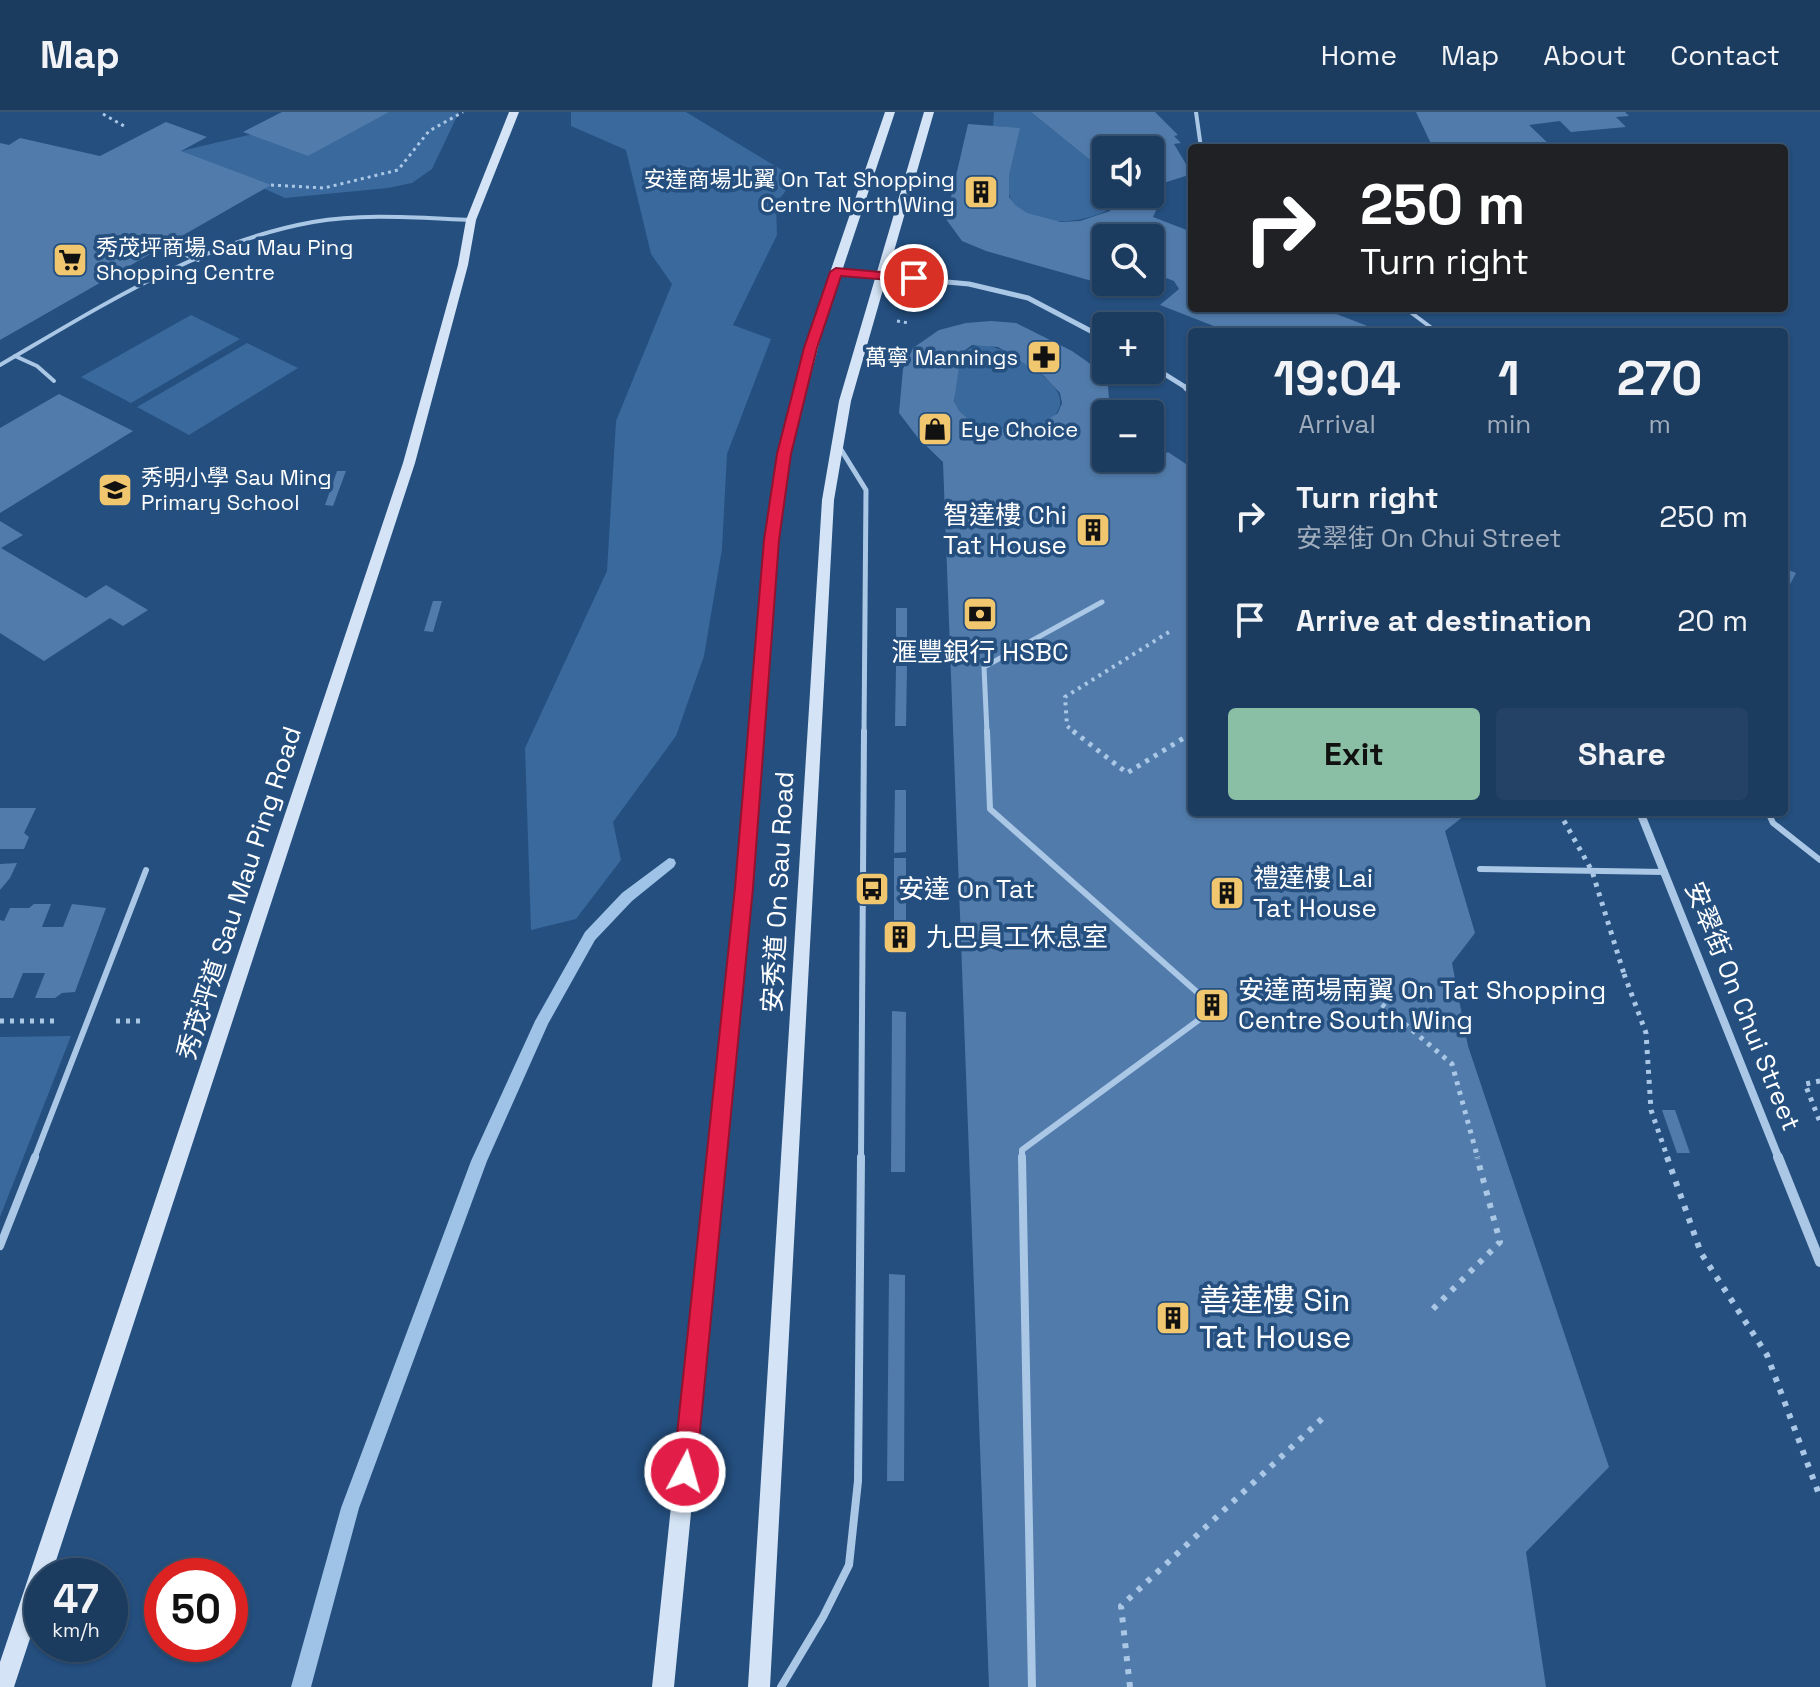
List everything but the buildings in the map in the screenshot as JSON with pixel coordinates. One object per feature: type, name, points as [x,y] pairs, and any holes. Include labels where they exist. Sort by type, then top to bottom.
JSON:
[{"type":"main road","name":"秀茂坪道 Sau Mau Ping Road","points":[[3,1687],[409,463],[463,265],[471,220],[514,112]]},
{"type":"main road","name":"安秀道 On Sau Road","points":[[663,1687],[744,888],[771,540],[791,418],[890,112]]},
{"type":"main road","name":"安秀道 On Sau Road","points":[[759,1687],[824,543],[836,441],[879,276],[929,112]]},
{"type":"street","points":[[836,272],[969,284],[1028,298],[1092,332]]},
{"type":"street","points":[[1164,374],[1188,389]]},
{"type":"street","name":"安翠街 On Chui Street","points":[[1642,816],[1820,1262]]},
{"type":"lane","points":[[1196,112],[1200,144]]},
{"type":"lane","points":[[0,365],[198,260],[268,233],[312,222],[393,217],[471,220]]},
{"type":"lane","points":[[168,248],[198,260]]},
{"type":"lane","points":[[1410,312],[1432,328]]},
{"type":"lane","points":[[15,356],[37,366],[54,381]]},
{"type":"lane","points":[[781,1687],[823,1617],[849,1565],[858,1481],[866,490],[836,441]]},
{"type":"lane","points":[[1032,1687],[1022,1150],[1215,1008],[990,809],[984,667],[1102,602]]},
{"type":"lane","points":[[1770,816],[1773,823],[1820,860]]},
{"type":"lane","points":[[1480,869],[1666,872]]},
{"type":"lane","points":[[0,1246],[146,870]]},
{"type":"path","points":[[271,185],[324,188],[398,170],[429,131],[463,112]]},
{"type":"path","points":[[103,114],[124,126]]},
{"type":"path","points":[[1169,632],[1065,697],[1067,726],[1127,773],[1188,735]]},
{"type":"path","points":[[1561,816],[1592,871],[1646,1033],[1651,1110],[1701,1253],[1767,1355],[1820,1497]]},
{"type":"path","points":[[1359,985],[1452,1064],[1500,1242],[1433,1309]]},
{"type":"path","name":"安翠街 On Chui Street","points":[[1820,1081],[1805,1084],[1820,1122]]},
{"type":"path","points":[[1130,1687],[1121,1606],[1326,1415]]},
{"type":"shaded area","points":[[346,112],[459,112],[432,169],[412,183],[388,188],[285,198],[181,151]]},
{"type":"shaded area","points":[[571,112],[686,112],[795,178],[776,204],[777,235],[733,325],[771,339],[727,454],[722,549],[704,656],[676,736],[613,822],[621,860],[576,919],[531,930],[525,748],[607,571],[616,421],[672,284],[651,254],[626,150],[571,126]]},
{"type":"shaded area","points":[[994,112],[1031,112],[1092,162],[1092,208],[1110,208],[1094,216],[1060,221],[1029,216],[1017,208],[1010,197],[1008,181],[1019,128],[993,126]]},
{"type":"shaded area","points":[[191,315],[240,339],[131,403],[81,377]]},
{"type":"shaded area","points":[[247,343],[298,368],[189,435],[137,407]]},
{"type":"shaded area","points":[[979,344],[1018,358],[1039,373],[1057,392],[1059,408],[1049,420],[1030,428],[1007,431],[984,428],[965,419],[955,403],[956,378],[961,353]]},
{"type":"shaded area","points":[[71,1036],[0,1217],[0,1037]]},
{"type":"waterway","points":[[301,1687],[350,1508],[479,1161],[542,1021],[590,936],[627,897],[669,863]]},
{"type":"place","name":"安達商場北翼 On Tat Shopping Centre North Wing","points":[[981,192]]},
{"type":"place","name":"秀茂坪商場 Sau Mau Ping Shopping Centre","points":[[70,260]]},
{"type":"place","name":"萬寧 Mannings","points":[[1044,357]]},
{"type":"place","name":"Eye Choice","points":[[935,429]]},
{"type":"place","name":"秀明小學 Sau Ming Primary School","points":[[115,490]]},
{"type":"place","name":"智達樓 Chi Tat House","points":[[1093,530]]},
{"type":"place","name":"滙豐銀行 HSBC","points":[[980,614]]},
{"type":"place","name":"安達 On Tat","points":[[872,889]]},
{"type":"place","name":"禮達樓 Lai Tat House","points":[[1227,893]]},
{"type":"place","name":"九巴員工休息室","points":[[900,937]]},
{"type":"place","name":"安達商場南翼 On Tat Shopping Centre South Wing","points":[[1212,1005]]},
{"type":"place","name":"善達樓 Sin Tat House","points":[[1173,1318]]},
{"type":"route","points":[[685,1472],[744,888],[771,540],[784,454],[791,418],[836,272],[914,278]]}]
